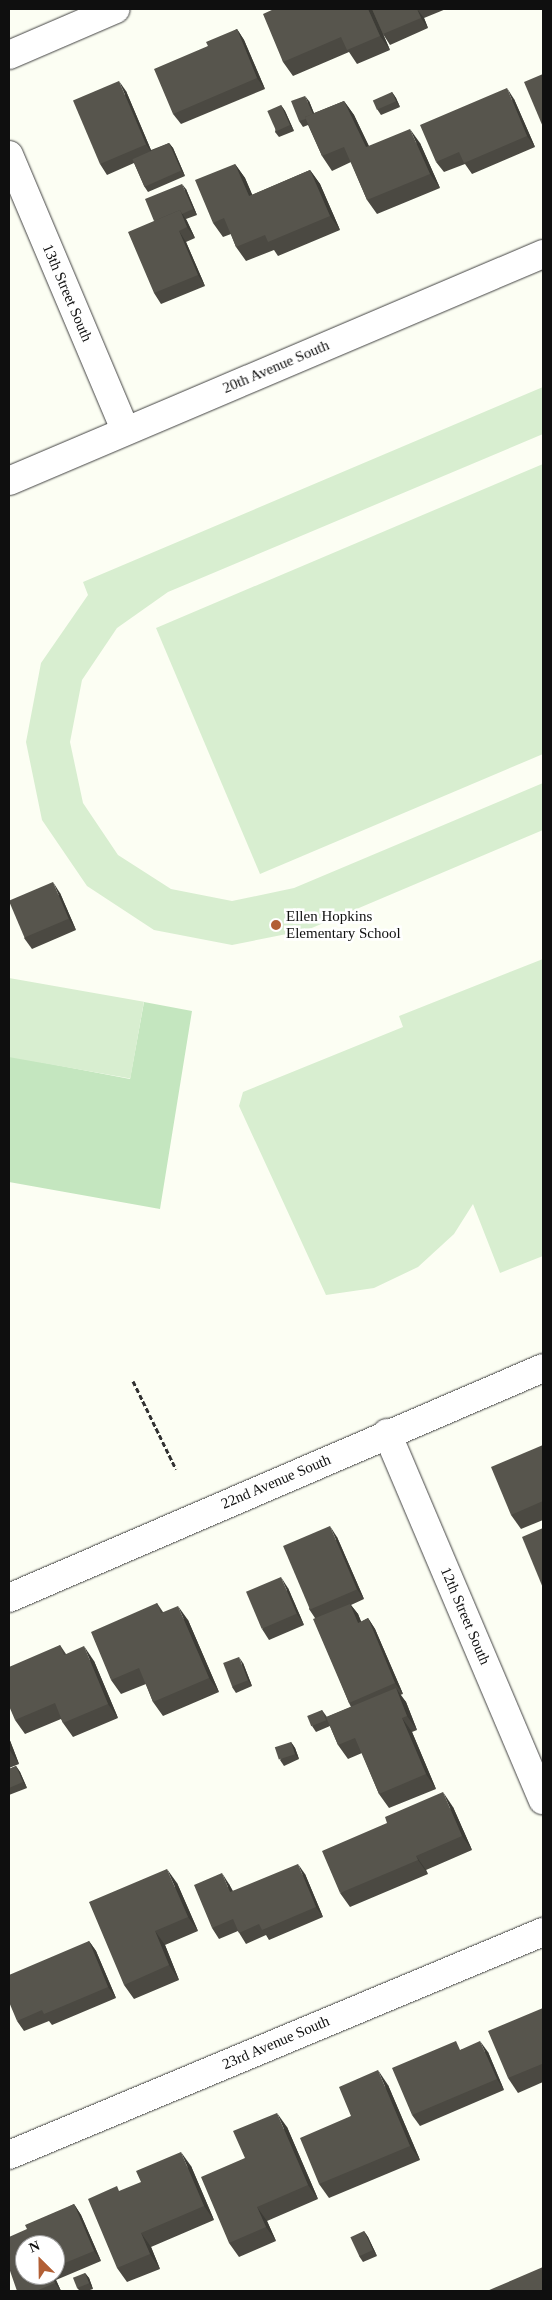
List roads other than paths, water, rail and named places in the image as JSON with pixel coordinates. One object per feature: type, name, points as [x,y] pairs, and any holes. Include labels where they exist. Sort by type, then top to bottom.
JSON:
[{"type":"street","points":[[9,55],[116,9]]},
{"type":"street","name":"13th Street South","points":[[9,155],[125,430]]},
{"type":"street","name":"20th Avenue South","points":[[9,481],[125,430],[543,254]]},
{"type":"street","name":"22nd Avenue South","points":[[9,1598],[387,1433],[543,1368]]},
{"type":"street","name":"12th Street South","points":[[387,1433],[543,1800]]},
{"type":"street","name":"23rd Avenue South","points":[[9,2155],[543,1932]]},
{"type":"place","name":"Ellen Hopkins Elementary School","points":[[276,925]]}]
